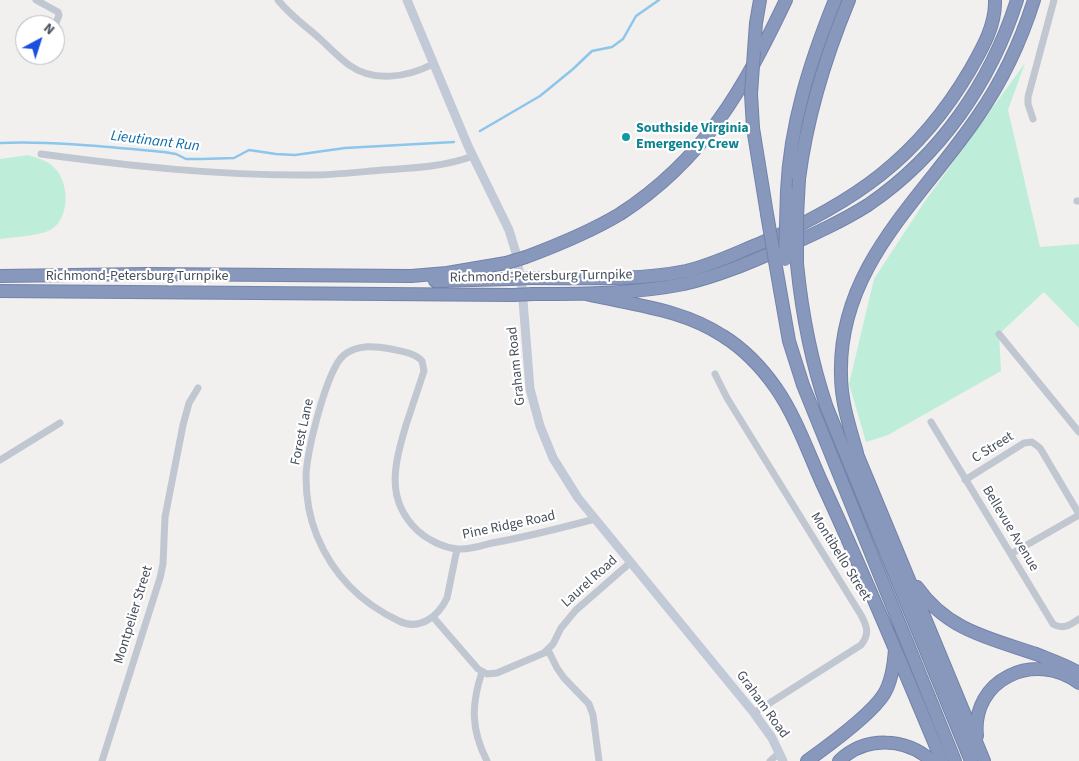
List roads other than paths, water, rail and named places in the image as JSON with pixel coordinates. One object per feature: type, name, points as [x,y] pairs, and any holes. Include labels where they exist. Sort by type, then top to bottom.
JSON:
[{"type":"highway","points":[[760,0],[756,23],[751,94],[753,128],[767,214],[786,264],[808,308],[816,348],[832,396],[905,571],[979,758]]},
{"type":"highway","name":"Richmond-Petersburg Turnpike","points":[[0,276],[147,274],[411,276],[447,273],[506,263],[526,257],[566,241],[618,215],[637,202],[693,153],[732,103],[759,57],[785,0]]},
{"type":"highway","points":[[836,0],[821,36],[799,105],[788,165],[786,264],[791,322],[803,385],[955,761]]},
{"type":"highway","points":[[786,264],[797,216],[799,179],[806,132],[828,53],[849,0]]},
{"type":"highway","points":[[819,81],[857,0]]},
{"type":"highway","points":[[376,276],[412,282],[625,277],[686,270],[725,258],[786,232],[826,212],[860,191],[894,164],[928,129],[946,108],[983,47],[994,16],[995,0]]},
{"type":"highway","name":"Richmond-Petersburg Turnpike","points":[[0,291],[586,294],[646,290],[706,278],[733,270],[824,230],[867,205],[900,181],[923,158],[959,116],[978,88],[1001,45],[1017,0]]},
{"type":"highway","points":[[857,453],[844,404],[841,374],[846,320],[858,284],[877,250],[957,146],[998,85],[1018,44],[1034,0]]},
{"type":"highway","points":[[799,289],[810,351],[827,408],[979,758]]},
{"type":"highway","points":[[586,294],[644,305],[695,322],[723,336],[752,359],[764,373],[786,403],[838,516],[942,761]]},
{"type":"highway","points":[[833,462],[858,539],[875,603]]},
{"type":"highway","points":[[905,571],[934,608],[956,625],[1052,660],[1079,673]]},
{"type":"highway","points":[[807,761],[877,703],[888,684],[895,648]]},
{"type":"highway","points":[[979,758],[978,713],[988,694],[1002,680],[1026,669],[1046,668],[1062,672],[1079,683]]},
{"type":"highway","points":[[838,761],[849,752],[859,748],[886,742],[909,747],[932,761]]},
{"type":"main road","name":"Graham Road","points":[[407,0],[473,156],[509,230],[516,253],[522,288],[530,389],[540,426],[553,458],[595,519],[754,713],[781,757]]},
{"type":"street","points":[[36,0],[58,12],[59,15]]},
{"type":"street","points":[[278,0],[357,70],[388,76],[414,72],[433,64]]},
{"type":"street","points":[[1033,119],[1028,97],[1054,0]]},
{"type":"street","points":[[42,154],[110,163],[192,170],[309,175],[444,164],[473,156]]},
{"type":"street","points":[[999,334],[1079,432]]},
{"type":"street","name":"Forest Lane","points":[[422,376],[424,366],[419,358],[397,350],[366,346],[344,356],[332,371],[328,381],[311,444],[307,490],[309,509],[317,536],[330,562],[344,581],[370,605],[402,622],[420,624],[433,617]]},
{"type":"street","name":"Montibello Street","points":[[715,374],[727,398],[861,615],[868,630],[866,640],[861,645],[754,713]]},
{"type":"street","name":"Pine Ridge Road","points":[[422,376],[396,463],[394,486],[396,496],[405,516],[419,532],[439,544],[457,549],[507,540],[595,519]]},
{"type":"street","name":"Montpelier Street","points":[[102,761],[160,578],[163,564],[165,517],[183,425],[189,403],[198,388]]},
{"type":"street","name":"Bellevue Avenue","points":[[930,422],[1053,624],[1066,627],[1079,619]]},
{"type":"street","points":[[0,460],[60,423]]},
{"type":"street","name":"C Street","points":[[965,480],[1027,442],[1037,445],[1079,515]]},
{"type":"street","points":[[1011,554],[1079,515]]},
{"type":"street","points":[[457,549],[447,598],[444,606],[433,617],[482,672],[487,674],[497,673],[548,650],[564,678],[589,704],[593,715],[599,761]]},
{"type":"street","name":"Laurel Road","points":[[548,650],[568,618],[631,562]]},
{"type":"street","points":[[482,672],[476,695],[474,728],[476,738],[487,761]]},
{"type":"street","points":[[770,761],[781,757]]},
{"type":"waterway","name":"Lieutinant Run","points":[[480,131],[540,96],[592,51],[612,47],[623,39],[636,16],[659,0]]},
{"type":"waterway","name":"Lieutinant Run","points":[[0,143],[102,146],[164,152],[176,154],[186,159],[202,159],[234,158],[249,150],[295,155],[345,148],[454,142]]},
{"type":"place","name":"Southside Virginia Emergency Crew","points":[[626,137]]}]
